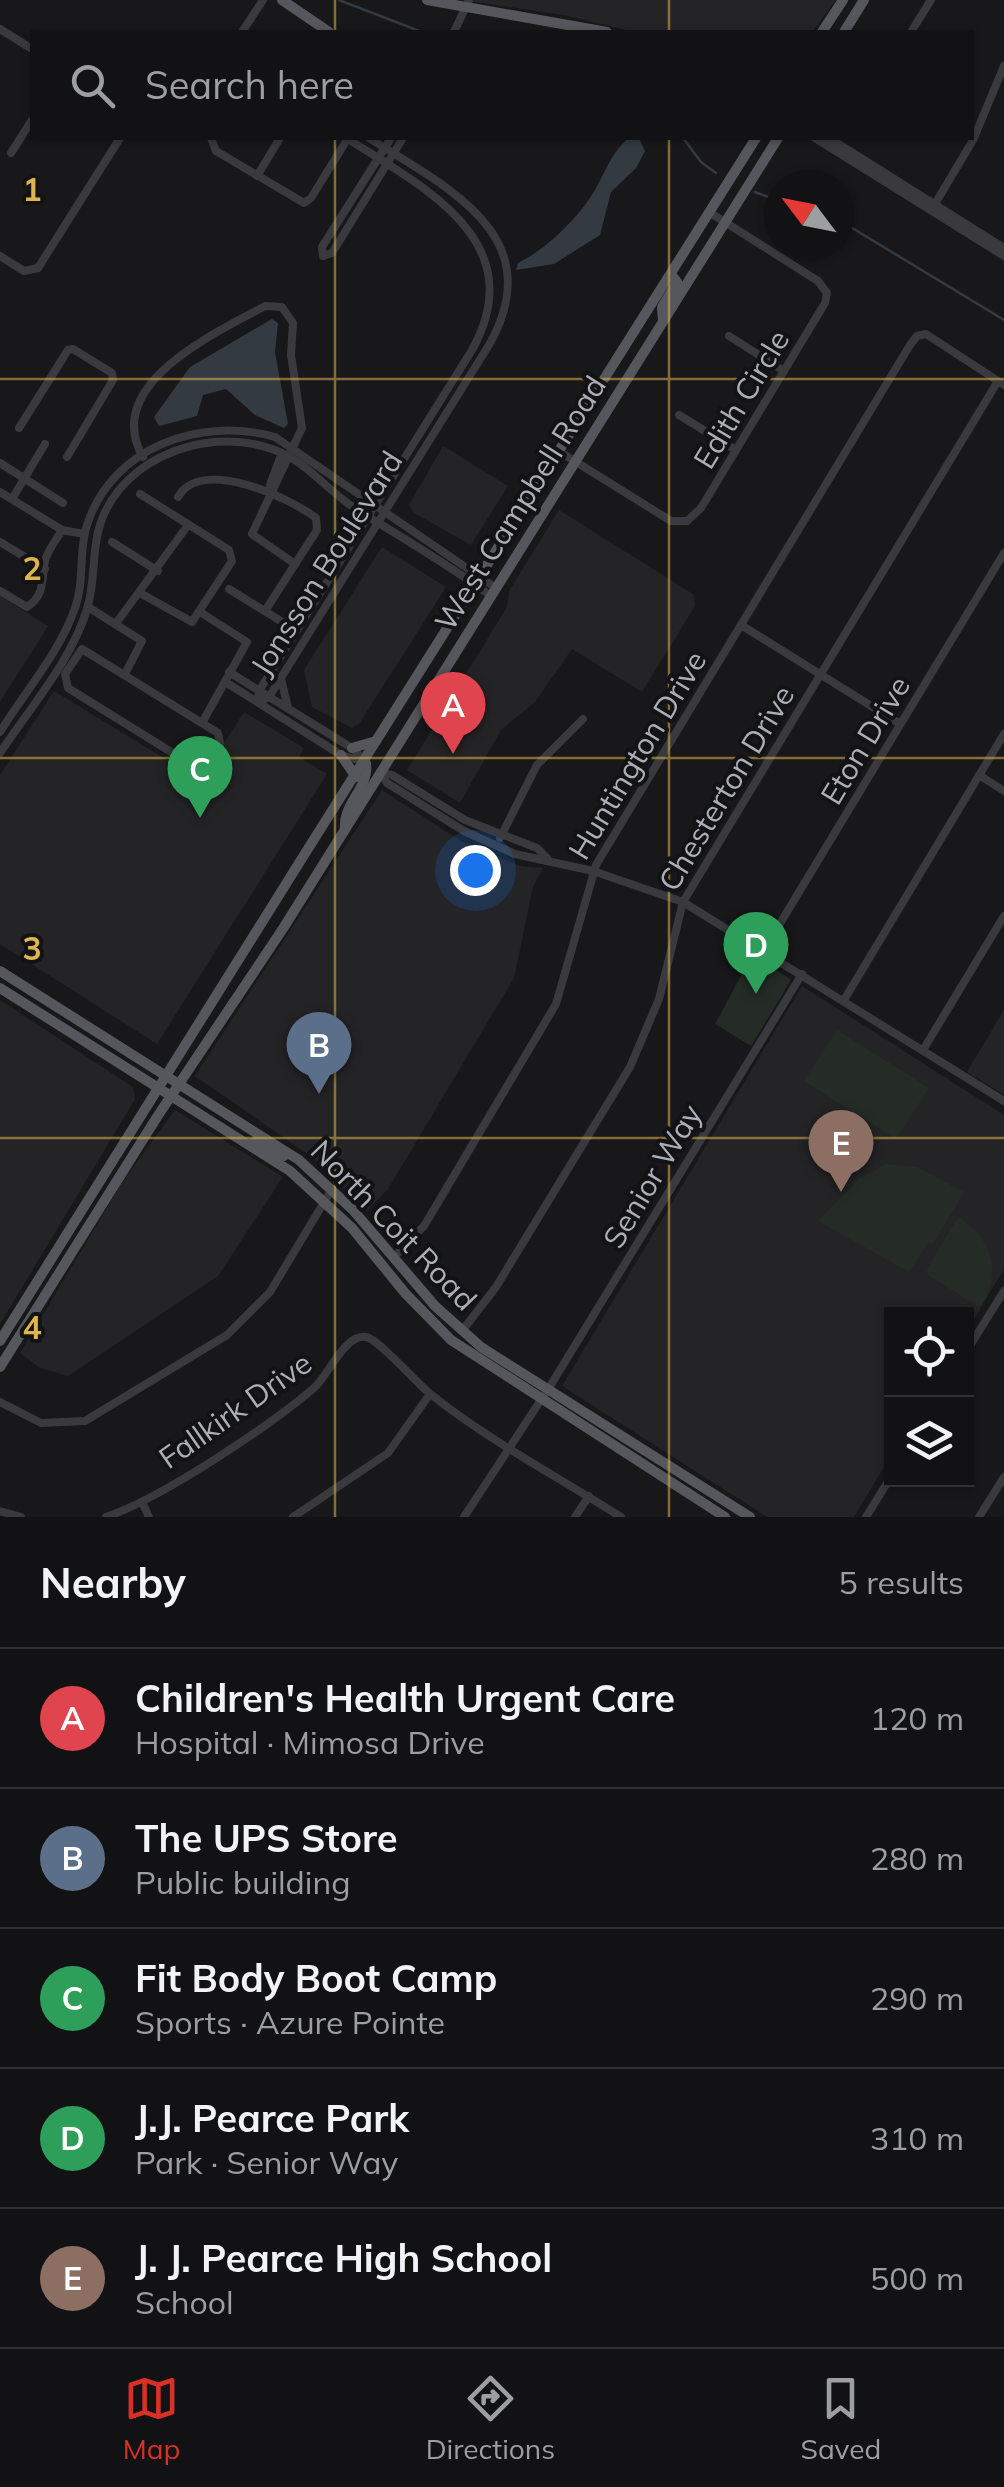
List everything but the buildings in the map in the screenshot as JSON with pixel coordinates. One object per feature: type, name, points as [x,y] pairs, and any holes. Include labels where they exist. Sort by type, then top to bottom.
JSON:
[{"type":"main road","points":[[282,0],[327,30]]},
{"type":"main road","points":[[427,0],[467,4],[597,30]]},
{"type":"main road","points":[[823,30],[843,0]]},
{"type":"main road","points":[[845,30],[864,0]]},
{"type":"main road","name":"West Campbell Road","points":[[345,830],[346,812],[381,738],[755,140]]},
{"type":"main road","name":"West Campbell Road","points":[[0,1367],[171,1095],[345,830],[777,140]]},
{"type":"main road","points":[[663,322],[662,307],[677,282],[671,274]]},
{"type":"main road","points":[[437,648],[445,670]]},
{"type":"main road","points":[[426,665],[433,689]]},
{"type":"main road","points":[[0,1341],[157,1086],[356,778],[367,767],[384,764],[381,738],[346,751],[356,778]]},
{"type":"main road","points":[[265,923],[281,931]]},
{"type":"main road","name":"North Coit Road","points":[[0,971],[299,1160],[332,1189],[462,1331],[546,1390],[750,1517]]},
{"type":"main road","name":"North Coit Road","points":[[0,988],[250,1144],[325,1201],[451,1340],[538,1400],[725,1517]]},
{"type":"main road","points":[[41,1014],[48,1002]]},
{"type":"main road","points":[[250,1144],[257,1141],[299,1160]]},
{"type":"main road","points":[[67,1233],[79,1240]]},
{"type":"street","points":[[243,30],[263,0]]},
{"type":"street","points":[[912,30],[932,0]]},
{"type":"street","points":[[455,30],[467,4]]},
{"type":"street","points":[[0,28],[30,48]]},
{"type":"street","points":[[974,132],[1004,66]]},
{"type":"street","points":[[974,112],[983,116]]},
{"type":"street","points":[[11,154],[30,123]]},
{"type":"street","points":[[0,256],[32,272],[119,140]]},
{"type":"street","points":[[257,176],[279,140]]},
{"type":"street","points":[[211,142],[257,176],[297,201],[307,202],[347,140]]},
{"type":"street","name":"Jonsson Boulevard","points":[[351,140],[450,205],[473,236],[487,286],[478,338],[259,691],[258,702],[269,697],[281,679],[489,344],[508,294],[506,260],[483,217],[466,201],[372,140]]},
{"type":"street","points":[[391,140],[322,247],[324,256],[332,253],[402,140]]},
{"type":"street","points":[[818,140],[1004,248]]},
{"type":"street","points":[[832,140],[1004,256]]},
{"type":"street","points":[[933,207],[970,140]]},
{"type":"street","name":"Edith Circle","points":[[560,452],[678,522],[694,517],[736,450],[826,303],[827,293],[818,282],[709,212]]},
{"type":"street","points":[[338,221],[348,227]]},
{"type":"street","points":[[148,464],[133,436],[133,418],[167,365],[190,347],[274,305],[286,311],[293,322],[292,364],[304,417],[287,456],[277,464],[270,484],[273,491],[252,534],[295,564]]},
{"type":"street","name":"Huntington Drive","points":[[394,1258],[424,1226],[556,1004],[570,968],[593,871],[916,336],[926,334],[1001,383]]},
{"type":"street","points":[[729,336],[784,371]]},
{"type":"street","points":[[478,338],[489,344]]},
{"type":"street","points":[[19,428],[68,350],[73,349],[112,373],[114,380],[68,457]]},
{"type":"street","name":"Chesterton Drive","points":[[462,1331],[496,1286],[630,1067],[659,999],[673,929],[683,902],[1001,383]]},
{"type":"street","points":[[679,416],[736,450]]},
{"type":"street","points":[[0,732],[71,618],[79,595],[79,533],[109,484],[142,454],[174,440],[221,430],[258,432],[292,446],[493,592]]},
{"type":"street","points":[[0,753],[76,636],[88,607],[102,518],[118,490],[148,464],[184,448],[227,442],[258,444],[287,456],[352,507],[480,580]]},
{"type":"street","points":[[12,499],[45,444]]},
{"type":"street","points":[[0,463],[63,503]]},
{"type":"street","points":[[178,497],[189,485],[200,482],[273,491],[317,521],[266,611]]},
{"type":"street","points":[[0,492],[62,530],[79,533]]},
{"type":"street","points":[[140,494],[232,555],[200,612],[186,622],[140,592]]},
{"type":"street","points":[[352,507],[357,534]]},
{"type":"street","points":[[117,622],[188,525]]},
{"type":"street","points":[[0,591],[27,607],[43,589],[45,569],[62,530]]},
{"type":"street","points":[[0,542],[45,569]]},
{"type":"street","points":[[112,542],[158,571]]},
{"type":"street","name":"Eton Drive","points":[[764,950],[1004,552]]},
{"type":"street","points":[[230,589],[297,631]]},
{"type":"street","points":[[316,601],[326,607]]},
{"type":"street","points":[[88,607],[142,641],[125,674]]},
{"type":"street","points":[[200,612],[248,642],[202,722]]},
{"type":"street","points":[[741,625],[900,724]]},
{"type":"street","points":[[82,649],[125,674],[218,733],[220,743],[206,764],[197,767],[64,681],[82,649]]},
{"type":"street","points":[[229,672],[312,724],[367,767]]},
{"type":"street","points":[[281,679],[289,710]]},
{"type":"street","points":[[227,683],[304,732],[346,751]]},
{"type":"street","points":[[497,847],[536,765],[583,718]]},
{"type":"street","points":[[304,732],[312,724]]},
{"type":"street","points":[[844,1000],[1004,734]]},
{"type":"street","points":[[384,764],[392,774],[448,810],[501,836],[537,848],[547,858]]},
{"type":"street","points":[[384,764],[387,782],[497,847],[533,860],[547,858],[593,871],[683,902],[1004,1101]]},
{"type":"street","points":[[979,776],[1004,790]]},
{"type":"street","points":[[448,810],[448,821]]},
{"type":"street","points":[[923,1050],[1004,916]]},
{"type":"street","name":"Senior Way","points":[[464,1517],[802,974]]},
{"type":"street","points":[[0,1402],[30,1420],[50,1424],[101,1415],[241,1325],[270,1292],[332,1189]]},
{"type":"street","points":[[974,1339],[1004,1290]]},
{"type":"street","name":"Fallkirk Drive","points":[[106,1517],[142,1502],[303,1397],[357,1338],[378,1342],[430,1394],[621,1517]]},
{"type":"street","points":[[293,1517],[388,1453],[430,1394]]},
{"type":"street","points":[[980,1517],[1004,1477]]},
{"type":"street","points":[[866,1517],[885,1487]]},
{"type":"street","points":[[995,1492],[1004,1498]]},
{"type":"street","points":[[575,1517],[588,1496]]},
{"type":"street","points":[[142,1502],[149,1517]]},
{"type":"street","points":[[0,1510],[21,1517]]},
{"type":"shaded area","points":[[462,0],[836,0],[814,30],[626,30],[564,15]]},
{"type":"shaded area","points":[[627,140],[640,140],[645,151],[636,168],[611,192],[600,235],[554,264],[516,270],[518,263],[546,245],[578,213]]},
{"type":"shaded area","points":[[272,319],[278,323],[275,352],[288,424],[284,428],[255,415],[226,389],[203,395],[197,416],[159,426],[154,417],[190,367]]},
{"type":"shaded area","points":[[443,446],[508,486],[471,545],[414,513],[409,505]]},
{"type":"shaded area","points":[[559,510],[693,594],[695,606],[642,692],[572,649],[535,702],[501,730],[460,803],[407,770],[507,607],[509,591]]},
{"type":"shaded area","points":[[382,547],[446,587],[359,724],[352,728],[312,707],[304,670]]},
{"type":"shaded area","points":[[0,596],[48,626],[0,702]]},
{"type":"shaded area","points":[[54,691],[200,780],[244,712],[304,748],[299,757],[327,774],[157,1044],[0,944],[0,775]]},
{"type":"shaded area","points":[[382,790],[461,841],[520,866],[543,868],[533,887],[514,978],[388,1189],[366,1212],[316,1160],[195,1076]]},
{"type":"shaded area","points":[[753,954],[791,980],[751,1046],[715,1024]]},
{"type":"shaded area","points":[[802,986],[1004,1115],[1004,1269],[974,1319],[974,1307],[884,1307],[884,1467],[854,1517],[767,1517],[562,1386]]},
{"type":"shaded area","points":[[0,1000],[133,1087],[135,1099],[0,1324]]},
{"type":"shaded area","points":[[1004,1010],[1004,1095],[967,1072]]},
{"type":"shaded area","points":[[837,1030],[929,1088],[896,1139],[804,1081]]},
{"type":"shaded area","points":[[175,1110],[283,1177],[218,1276],[68,1376],[40,1368],[20,1353],[123,1181]]},
{"type":"shaded area","points":[[885,1164],[917,1167],[964,1192],[933,1244],[928,1243],[909,1272],[818,1221],[858,1180]]},
{"type":"shaded area","points":[[958,1217],[979,1235],[990,1257],[991,1282],[979,1307],[928,1275],[927,1269]]},
{"type":"waterway","points":[[339,0],[417,30]]},
{"type":"waterway","points":[[684,140],[701,162],[716,173]]},
{"type":"waterway","points":[[755,192],[764,195]]},
{"type":"waterway","points":[[854,229],[1004,320]]},
{"type":"place","name":"Children's Health Urgent Care","points":[[453,754]]},
{"type":"place","name":"Fit Body Boot Camp","points":[[200,818]]},
{"type":"place","name":"J.J. Pearce Park","points":[[756,994]]},
{"type":"place","name":"The UPS Store","points":[[319,1094]]},
{"type":"place","name":"J. J. Pearce High School","points":[[841,1192]]}]
